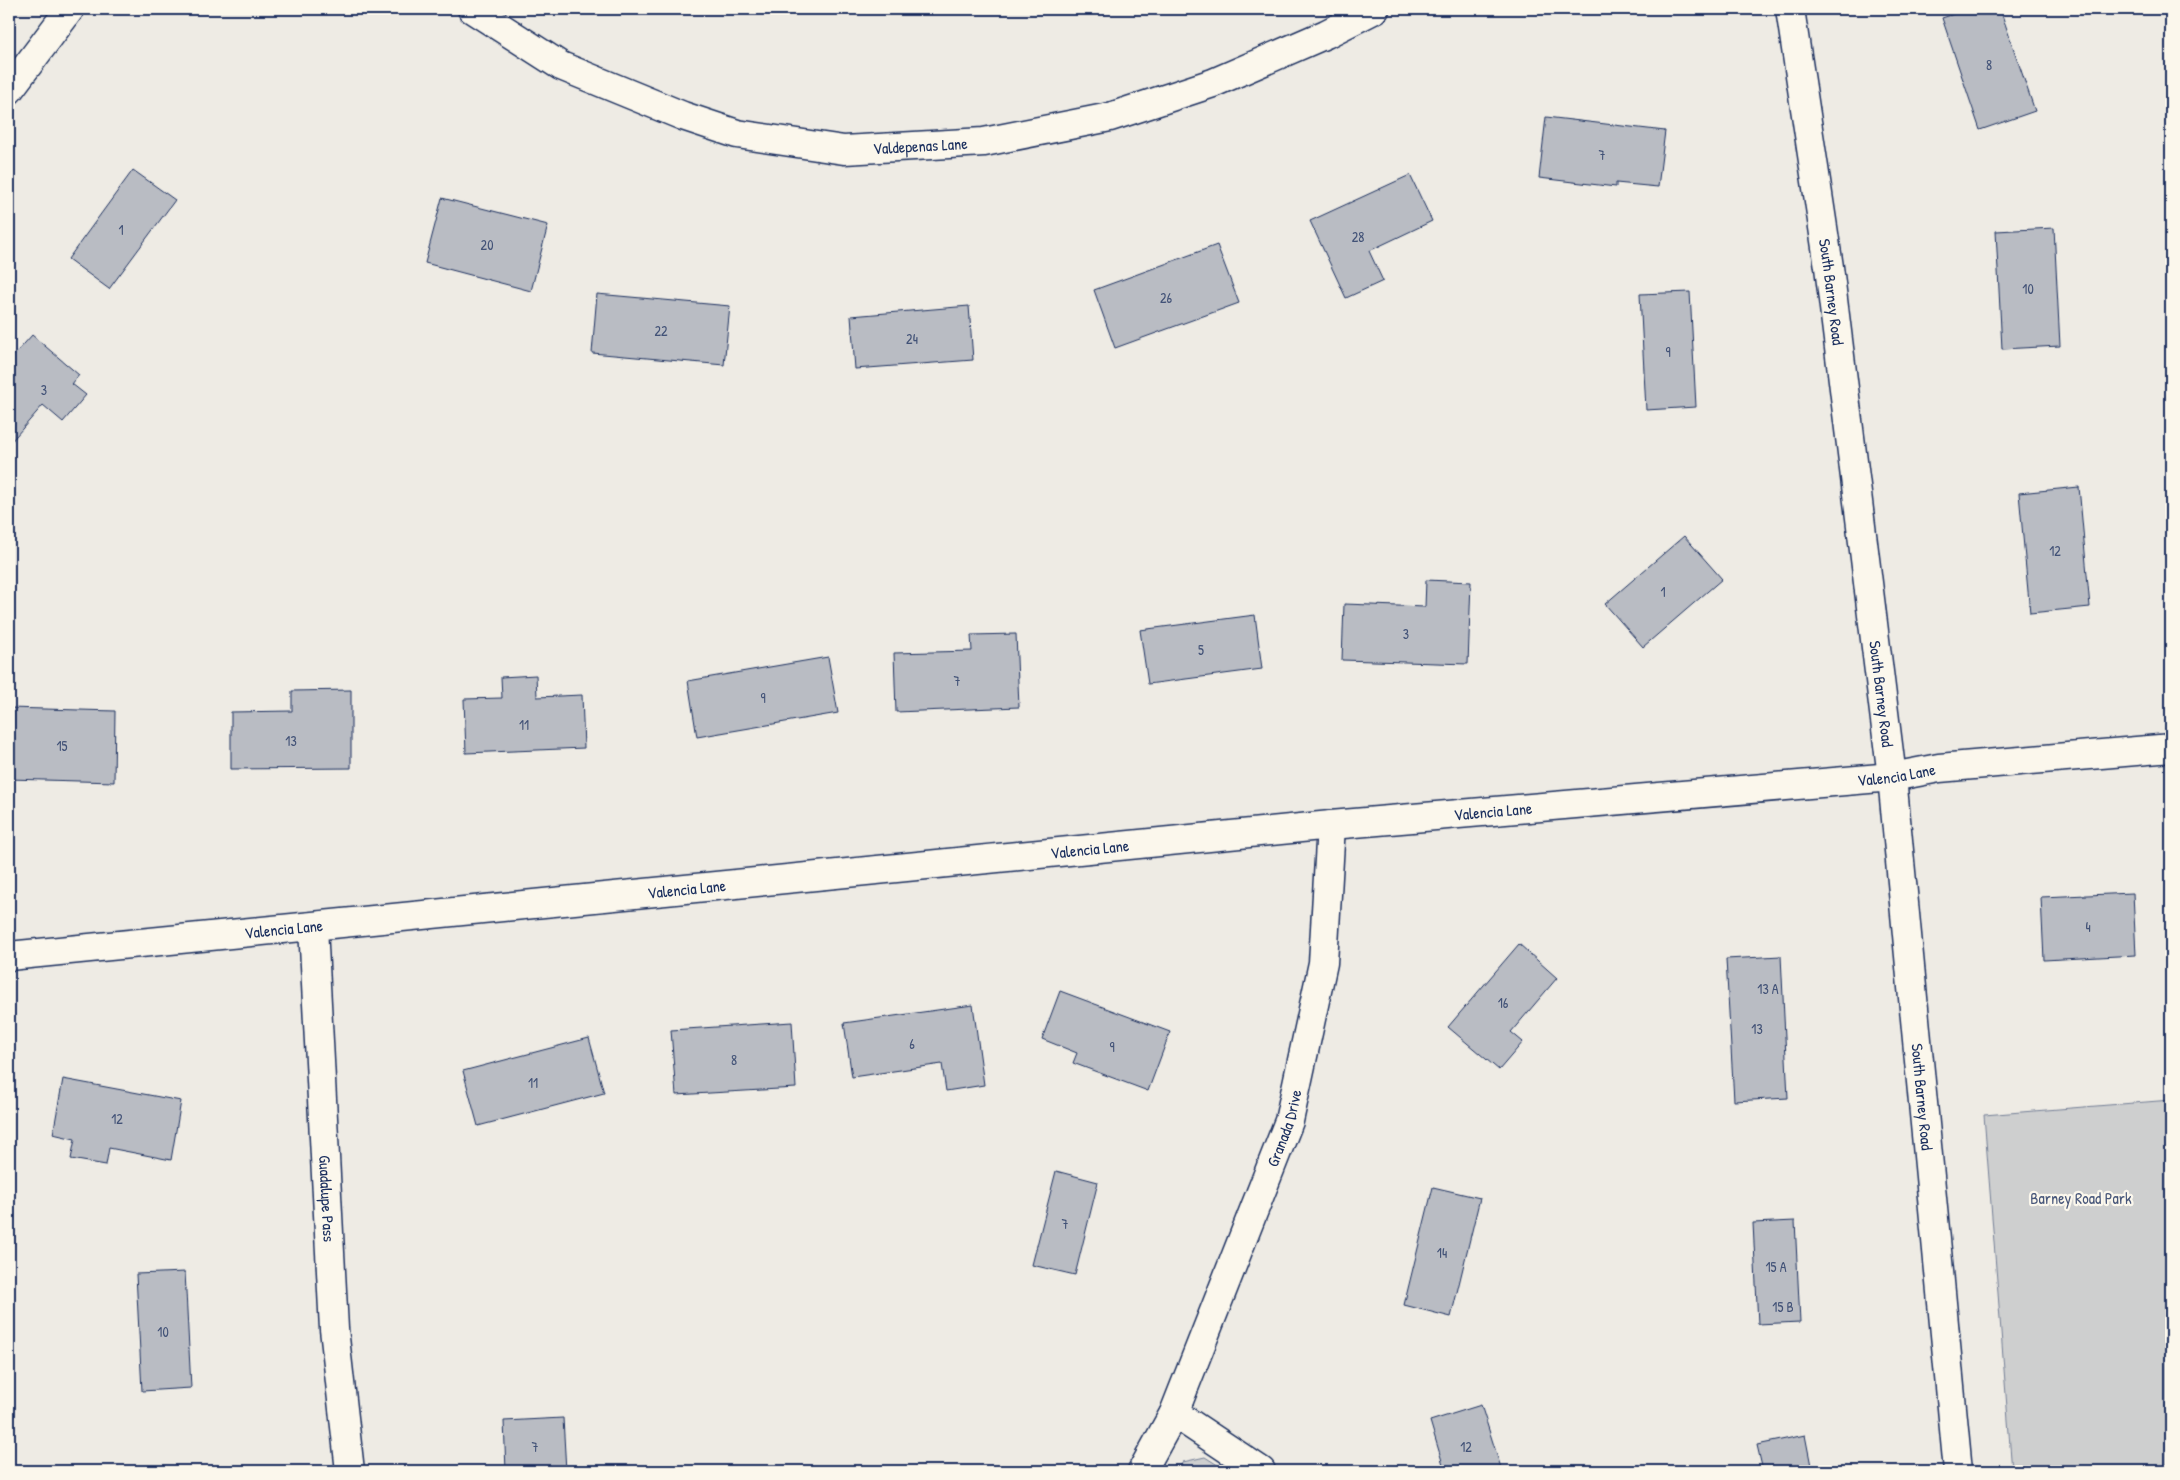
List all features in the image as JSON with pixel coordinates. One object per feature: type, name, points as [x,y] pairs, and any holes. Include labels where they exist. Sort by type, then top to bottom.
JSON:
[{"type":"street","points":[[9,90],[70,9]]},
{"type":"street","name":"Valdepenas Lane","points":[[472,9],[561,66],[683,116],[737,134],[844,150],[984,142],[1110,117],[1213,83],[1326,34],[1375,9]]},
{"type":"street","name":"South Barney Road","points":[[1790,9],[1829,268],[1892,777],[1958,1471]]},
{"type":"street","name":"Valencia Lane","points":[[9,956],[1331,826],[1892,777],[1939,768],[2171,748]]},
{"type":"street","name":"Granada Drive","points":[[1142,1471],[1174,1413],[1289,1121],[1323,963],[1331,826]]},
{"type":"street","name":"Guadalupe Pass","points":[[313,927],[334,1329],[350,1471]]},
{"type":"street","points":[[1174,1413],[1261,1471]]},
{"type":"green space","name":"Barney Road Park","points":[[2171,1100],[2171,1471],[2012,1471],[1984,1115]]},
{"type":"green space","points":[[1205,1457],[1227,1471],[1176,1471],[1183,1462]]},
{"type":"building","points":[[1969,9],[2000,9],[2035,111],[1980,130],[1942,18]]},
{"type":"building","points":[[1546,117],[1665,131],[1658,187],[1616,183],[1616,187],[1539,178]]},
{"type":"building","points":[[133,170],[175,200],[109,289],[68,259]]},
{"type":"building","points":[[1410,175],[1432,221],[1369,251],[1383,281],[1346,298],[1310,221]]},
{"type":"building","points":[[442,198],[548,225],[531,291],[425,263]]},
{"type":"building","points":[[2054,228],[2060,346],[2002,349],[1996,231]]},
{"type":"building","points":[[1217,245],[1239,303],[1115,348],[1094,290]]},
{"type":"building","points":[[1690,292],[1696,407],[1646,410],[1640,294]]},
{"type":"building","points":[[597,294],[730,306],[724,365],[592,353]]},
{"type":"building","points":[[969,306],[973,360],[855,369],[851,316]]},
{"type":"building","points":[[32,335],[79,375],[72,384],[86,395],[63,422],[43,405],[9,444],[9,361]]},
{"type":"building","points":[[2079,487],[2090,607],[2030,613],[2019,493]]},
{"type":"building","points":[[1684,536],[1722,579],[1643,647],[1605,604]]},
{"type":"building","points":[[1426,580],[1471,582],[1468,664],[1342,660],[1344,604],[1425,607]]},
{"type":"building","points":[[1255,615],[1262,669],[1148,684],[1140,630]]},
{"type":"building","points":[[1016,634],[1019,707],[896,712],[894,653],[972,651],[971,635]]},
{"type":"building","points":[[828,657],[838,713],[697,737],[688,681]]},
{"type":"building","points":[[536,675],[537,697],[582,695],[584,748],[466,753],[464,699],[502,698],[501,677]]},
{"type":"building","points":[[351,690],[351,768],[231,769],[231,712],[292,711],[292,691]]},
{"type":"building","points":[[9,708],[115,711],[114,782],[9,779]]},
{"type":"building","points":[[2133,893],[2136,955],[2044,960],[2041,897]]},
{"type":"building","points":[[1519,944],[1557,978],[1511,1032],[1523,1042],[1499,1070],[1448,1027]]},
{"type":"building","points":[[1781,956],[1788,1098],[1734,1101],[1726,959]]},
{"type":"building","points":[[1060,991],[1170,1032],[1148,1091],[1073,1063],[1077,1053],[1042,1039]]},
{"type":"building","points":[[973,1005],[984,1085],[946,1091],[942,1064],[852,1077],[844,1023]]},
{"type":"building","points":[[792,1022],[796,1088],[676,1095],[671,1030]]},
{"type":"building","points":[[589,1038],[604,1093],[478,1126],[463,1071]]},
{"type":"building","points":[[63,1079],[181,1101],[171,1160],[109,1148],[106,1165],[71,1159],[75,1139],[53,1134]]},
{"type":"building","points":[[1056,1171],[1098,1182],[1075,1275],[1032,1265]]},
{"type":"building","points":[[1433,1187],[1480,1198],[1451,1317],[1404,1305]]},
{"type":"building","points":[[1795,1221],[1800,1322],[1758,1324],[1753,1223]]},
{"type":"building","points":[[185,1272],[191,1388],[142,1391],[136,1274]]},
{"type":"building","points":[[1481,1405],[1502,1471],[1445,1471],[1430,1421]]},
{"type":"building","points":[[563,1418],[566,1471],[506,1471],[504,1421]]},
{"type":"building","points":[[1805,1435],[1812,1471],[1763,1471],[1757,1445]]}]
